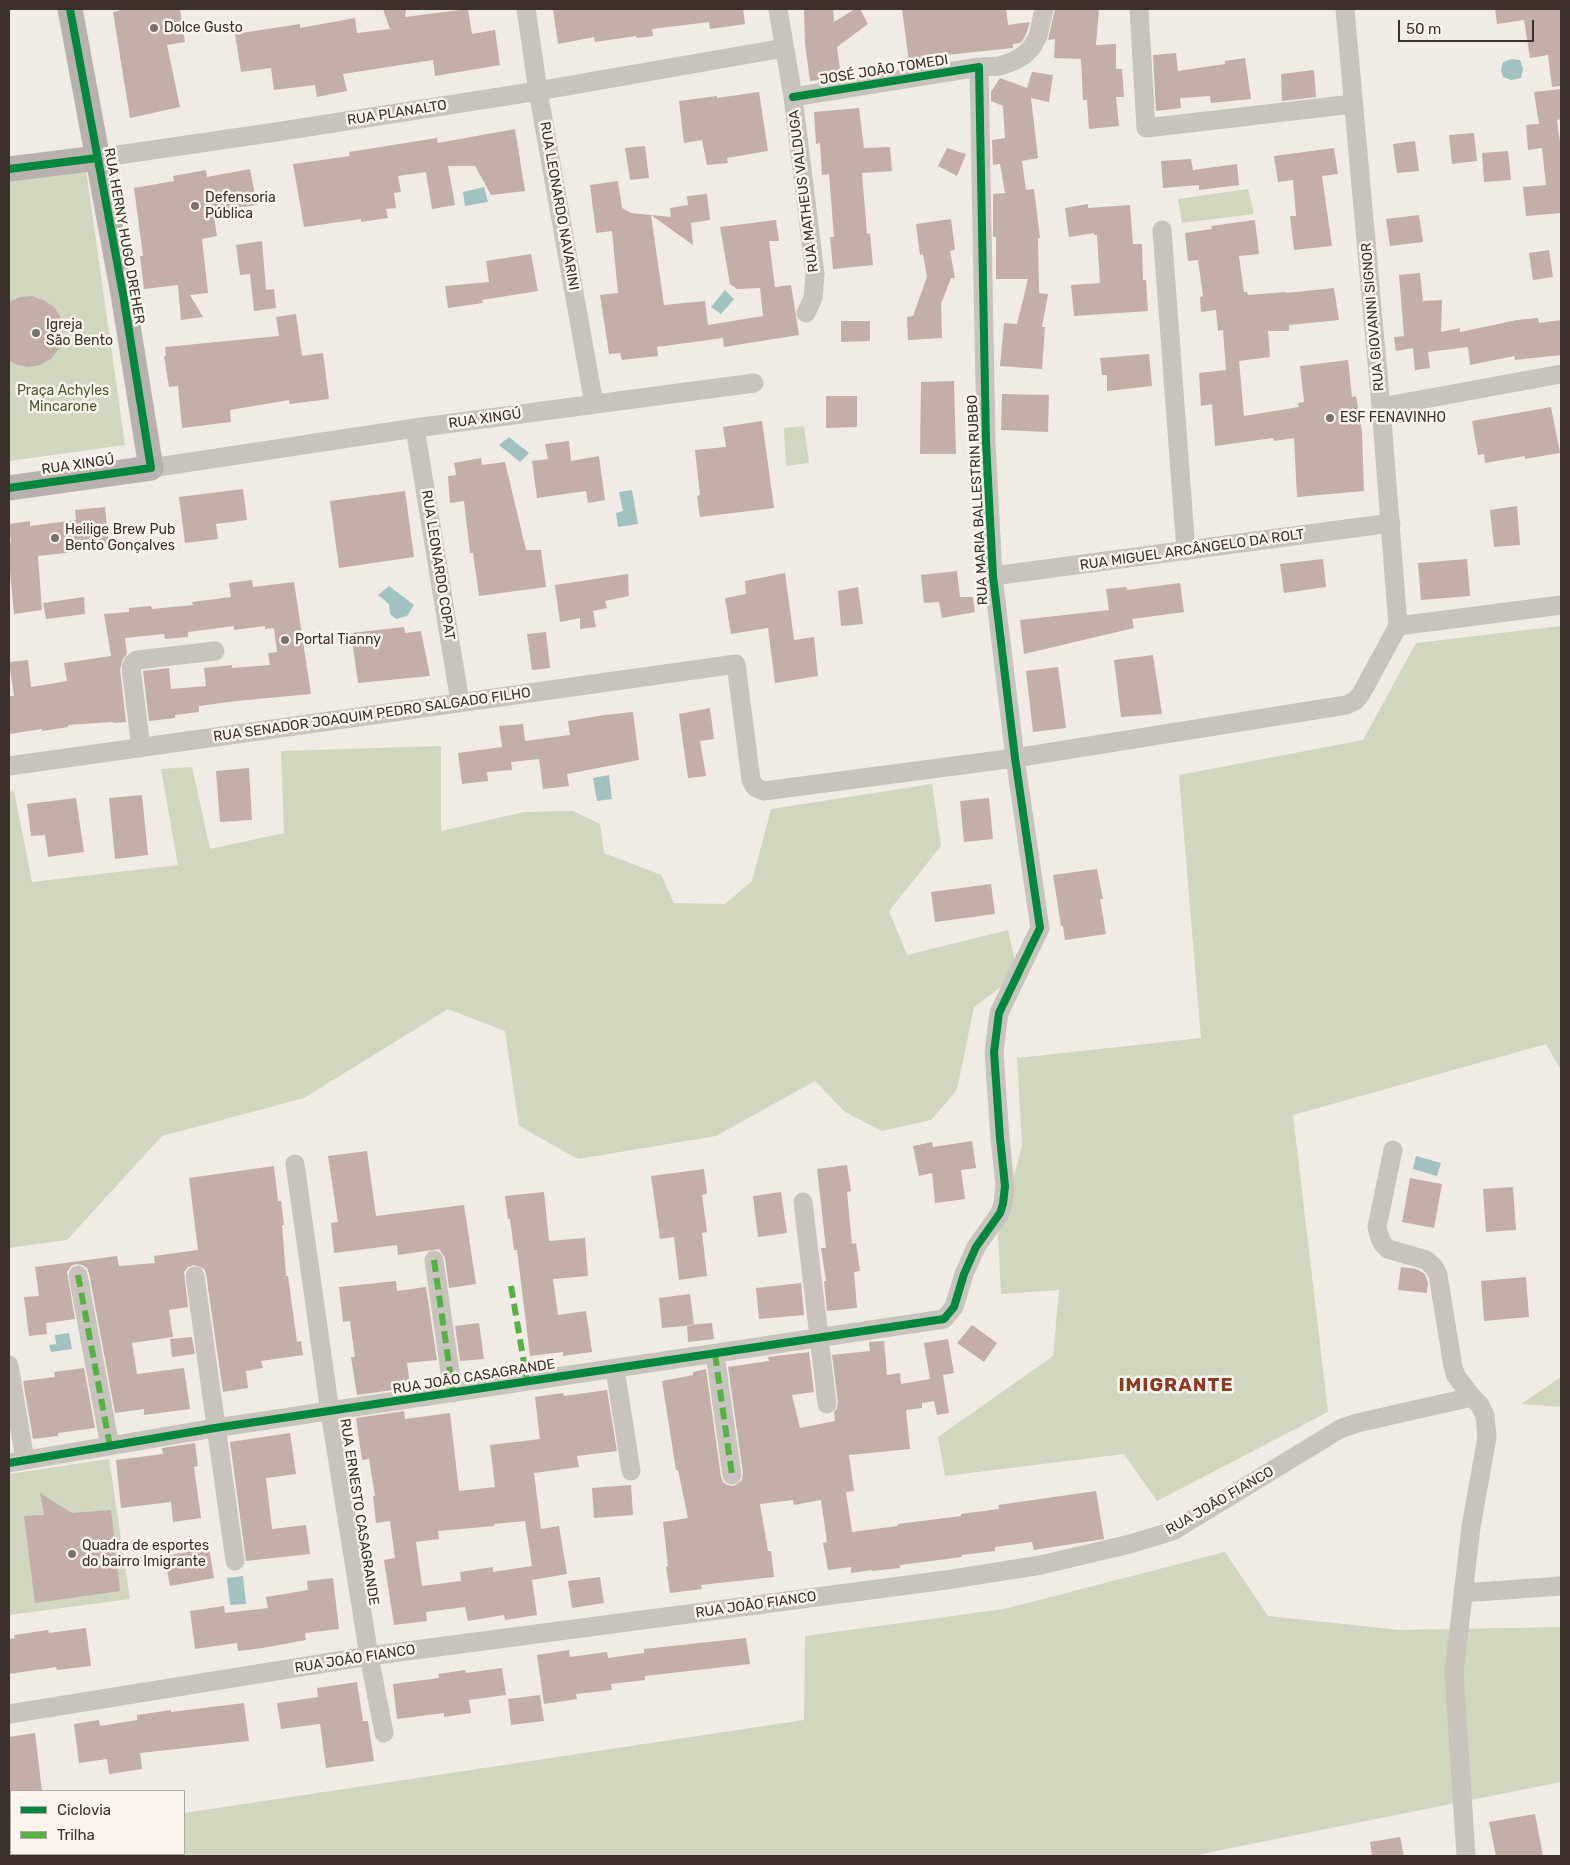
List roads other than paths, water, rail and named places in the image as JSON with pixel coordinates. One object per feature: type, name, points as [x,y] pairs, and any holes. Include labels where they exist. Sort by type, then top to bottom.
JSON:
[{"type":"main road","name":"RUA HERNY HUGO DREHER","points":[[70,9],[123,294],[151,468]]},
{"type":"main road","name":"RUA PLANALTO","points":[[9,170],[97,158]]},
{"type":"main road","name":"RUA XINGÚ","points":[[9,488],[151,468]]},
{"type":"street","name":"RUA LEONARDO NAVARINI","points":[[526,9],[538,91],[594,404]]},
{"type":"street","name":"RUA MATHEUS VALDUGA","points":[[778,9],[793,98],[815,274],[813,298],[806,313]]},
{"type":"street","name":"JOSÉ JOÃO TOMEDI","points":[[793,98],[978,67],[1000,66],[1014,61],[1032,47],[1038,36],[1044,9]]},
{"type":"street","points":[[1139,9],[1146,128],[1352,104]]},
{"type":"street","name":"RUA GIOVANNI SIGNOR","points":[[1345,9],[1391,523],[1398,626]]},
{"type":"street","name":"RUA PLANALTO","points":[[97,158],[538,91],[784,48]]},
{"type":"street","name":"RUA MARIA BALLESTRIN RUBBO","points":[[944,1319],[954,1307],[964,1274],[976,1247],[1000,1213],[1003,1204],[1006,1186],[1000,1138],[994,1052],[999,1013],[1040,928],[1015,758],[992,576],[986,442],[978,67]]},
{"type":"street","points":[[1162,230],[1186,551]]},
{"type":"street","points":[[1381,407],[1561,374]]},
{"type":"street","name":"RUA XINGÚ","points":[[151,468],[415,428],[754,383]]},
{"type":"street","name":"RUA LEONARDO COPAT","points":[[415,428],[460,702]]},
{"type":"street","name":"RUA MIGUEL ARCÂNGELO DA ROLT","points":[[992,576],[1391,523]]},
{"type":"street","points":[[1015,758],[1346,705],[1355,702],[1398,626],[1561,606]]},
{"type":"street","points":[[141,748],[131,668],[133,663],[137,660],[215,651]]},
{"type":"street","name":"RUA SENADOR JOAQUIM PEDRO SALGADO FILHO","points":[[9,766],[736,664],[751,780],[755,787],[764,792],[1015,758]]},
{"type":"street","points":[[1393,1150],[1377,1227],[1379,1235],[1382,1243],[1388,1249],[1426,1260],[1434,1267],[1438,1275],[1456,1376],[1480,1405],[1485,1416],[1487,1437],[1471,1527],[1454,1672],[1466,1856]]},
{"type":"street","name":"RUA ERNESTO CASAGRANDE","points":[[295,1164],[330,1412],[369,1656],[384,1733]]},
{"type":"street","points":[[803,1202],[827,1404]]},
{"type":"street","points":[[434,1260],[453,1393]]},
{"type":"street","points":[[78,1275],[110,1446]]},
{"type":"street","points":[[194,1276],[235,1561]]},
{"type":"street","name":"RUA JOÃO CASAGRANDE","points":[[17,1462],[215,1428],[944,1319]]},
{"type":"street","points":[[715,1354],[732,1474]]},
{"type":"street","points":[[9,1365],[17,1462]]},
{"type":"street","points":[[615,1368],[631,1471]]},
{"type":"street","name":"RUA JOÃO FIANCO","points":[[9,1714],[369,1656],[946,1580],[1040,1565],[1112,1549],[1173,1531],[1340,1429],[1357,1423],[1472,1397]]},
{"type":"street","points":[[1463,1594],[1561,1586]]},
{"type":"water","points":[[1512,59],[1520,60],[1523,69],[1521,78],[1511,80],[1503,77],[1501,70],[1503,62]]},
{"type":"water","points":[[484,187],[488,202],[465,206],[463,192]]},
{"type":"water","points":[[725,290],[734,299],[721,314],[711,307]]},
{"type":"water","points":[[509,437],[529,453],[520,462],[499,445]]},
{"type":"water","points":[[632,490],[638,524],[618,527],[616,513],[623,511],[619,492]]},
{"type":"water","points":[[389,586],[414,605],[407,616],[396,619],[390,614],[389,604],[378,595]]},
{"type":"water","points":[[609,775],[612,799],[597,801],[593,778]]},
{"type":"water","points":[[1416,1156],[1441,1163],[1437,1176],[1413,1169]]},
{"type":"water","points":[[69,1333],[72,1349],[51,1352],[49,1345],[56,1344],[55,1335]]},
{"type":"water","points":[[243,1576],[246,1604],[230,1605],[227,1578]]},
{"type":"place","name":"Dolce Gusto","points":[[154,28]]},
{"type":"place","name":"Defensoria Pública","points":[[195,206]]},
{"type":"place","name":"Igreja São Bento","points":[[36,333]]},
{"type":"place","name":"ESF FENAVINHO","points":[[1330,418]]},
{"type":"place","name":"Heilige Brew Pub Bento Gonçalves","points":[[55,538]]},
{"type":"place","name":"Portal Tianny","points":[[285,640]]},
{"type":"place","name":"Quadra de esportes do bairro Imigrante","points":[[72,1554]]},
{"type":"district","name":"IMIGRANTE","points":[[1176,1386]]},
{"type":"park label","name":"Praça Achyles Mincarone","points":[[63,400]]}]
